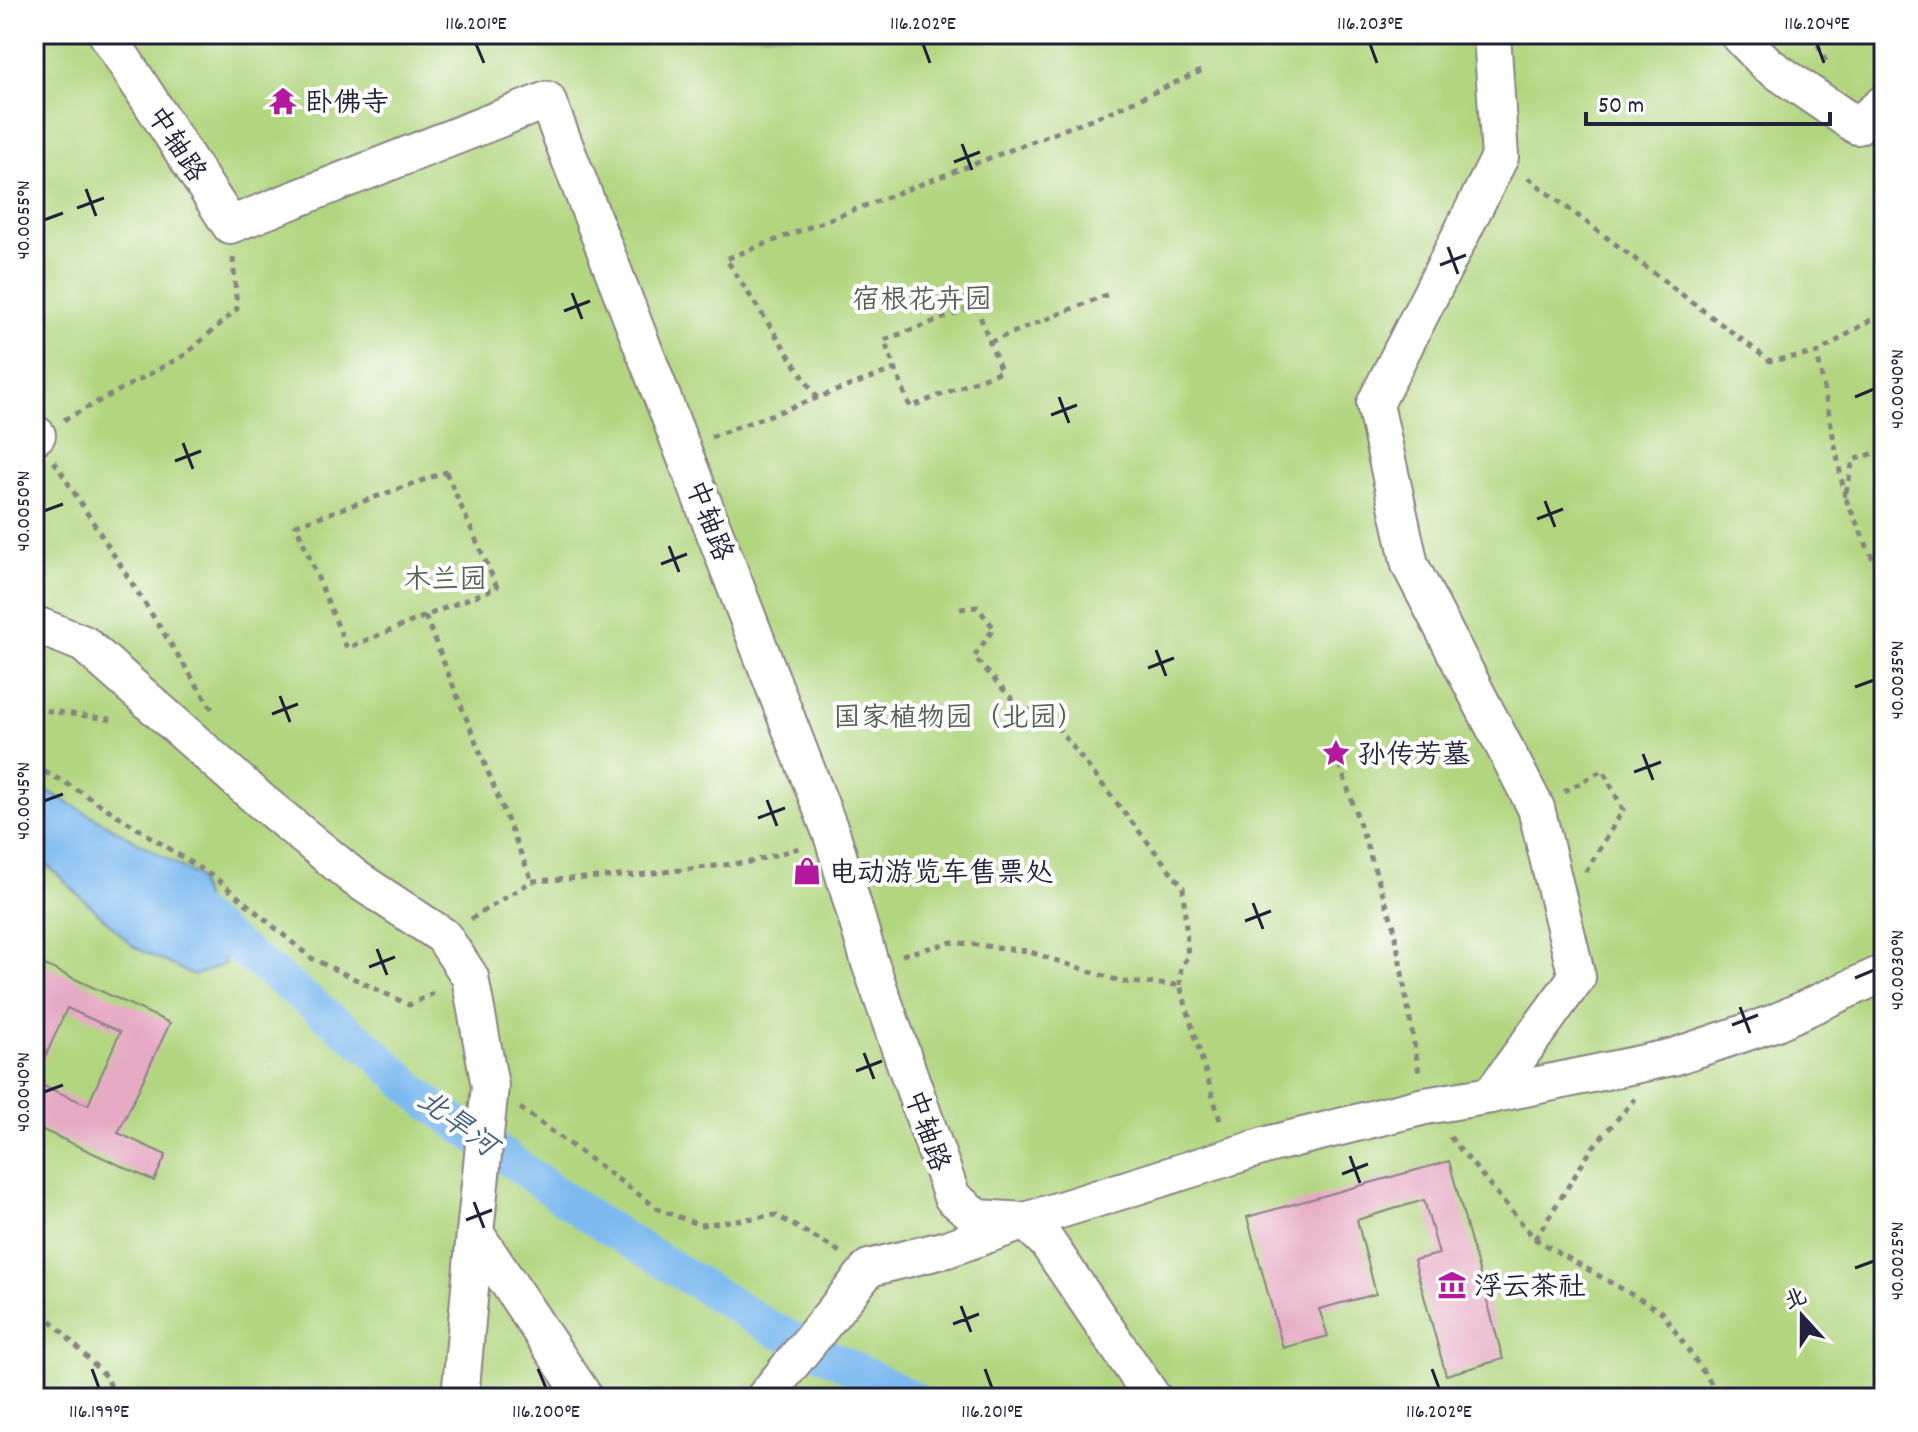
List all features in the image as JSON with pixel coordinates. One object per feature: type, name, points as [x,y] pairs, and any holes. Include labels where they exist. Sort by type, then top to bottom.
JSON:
[{"type":"street","name":"中轴路","points":[[107,34],[230,225],[547,100],[833,838],[870,963],[952,1197],[978,1218],[1025,1221]]},
{"type":"street","points":[[1491,1095],[1577,977],[1536,808],[1410,565],[1375,404],[1500,157],[1492,34]]},
{"type":"street","points":[[1738,34],[1768,65],[1857,126],[1884,103]]},
{"type":"street","points":[[34,624],[84,644],[320,850],[355,878],[443,936],[470,977],[490,1086],[460,1398]]},
{"type":"street","points":[[764,1398],[869,1268],[947,1249],[1025,1221],[1231,1157],[1425,1106],[1673,1057],[1774,1023],[1884,973]]},
{"type":"street","points":[[1025,1221],[1047,1242],[1150,1392]]},
{"type":"street","points":[[475,1233],[585,1398]]},
{"type":"path","points":[[817,398],[726,259],[1119,108],[1203,70]]},
{"type":"path","points":[[1500,157],[1770,361],[1817,353],[1884,312]]},
{"type":"path","points":[[219,721],[205,694],[36,434],[185,355],[237,309],[230,225]]},
{"type":"path","points":[[990,342],[1111,293]]},
{"type":"path","points":[[976,306],[990,342],[1001,371],[910,407],[884,340],[976,306]]},
{"type":"path","points":[[1817,353],[1845,497],[1884,584]]},
{"type":"path","points":[[684,447],[895,369]]},
{"type":"path","points":[[1845,497],[1853,460],[1884,450]]},
{"type":"path","points":[[446,472],[497,587],[425,616],[347,648],[296,525],[446,472]]},
{"type":"path","points":[[960,609],[977,607],[994,628],[974,657],[1021,709],[1046,713],[1183,887],[1188,957],[1181,965],[1180,985],[1231,1157]]},
{"type":"path","points":[[425,616],[532,881]]},
{"type":"path","points":[[34,709],[117,720]]},
{"type":"path","points":[[1336,753],[1394,927],[1425,1106],[1535,1239],[1662,1312],[1720,1396]]},
{"type":"path","points":[[34,766],[73,787],[218,880],[311,958],[409,1005],[470,977]]},
{"type":"path","points":[[1536,808],[1603,770],[1623,810],[1561,913]]},
{"type":"path","points":[[443,936],[532,881],[637,875],[750,862],[833,838]]},
{"type":"path","points":[[870,963],[952,942],[1027,951],[1123,982],[1180,985]]},
{"type":"path","points":[[490,1086],[660,1210],[700,1225],[776,1215],[869,1268]]},
{"type":"path","points":[[1535,1239],[1593,1147]]},
{"type":"path","points":[[34,1303],[107,1378],[116,1398]]},
{"type":"green space","name":"国家植物园（北园）","points":[[34,34],[1884,34],[1884,1398],[34,1398]]},
{"type":"water","points":[[34,783],[197,876],[225,964],[194,976],[134,947],[42,860],[34,863]]},
{"type":"building","points":[[34,960],[170,1023],[118,1133],[166,1155],[154,1181],[34,1126]],"holes":[[[67,1008],[120,1032],[88,1105],[34,1082]]]},
{"type":"building","name":"浮云茶社","points":[[1449,1161],[1503,1359],[1446,1375],[1414,1260],[1439,1254],[1424,1200],[1357,1220],[1376,1294],[1319,1309],[1328,1336],[1283,1348],[1247,1217]]},
{"type":"waterway","name":"北旱河","points":[[178,901],[367,1046],[426,1101],[590,1217],[769,1327],[913,1398]]},
{"type":"place","name":"卧佛寺","points":[[283,101]]},
{"type":"place","name":"孙传芳墓","points":[[1336,753]]},
{"type":"place","name":"电动游览车售票处","points":[[807,871]]},
{"type":"place","name":"浮云茶社","points":[[1452,1285]]},
{"type":"park label","name":"宿根花卉园","points":[[922,298]]},
{"type":"park label","name":"木兰园","points":[[445,578]]}]
